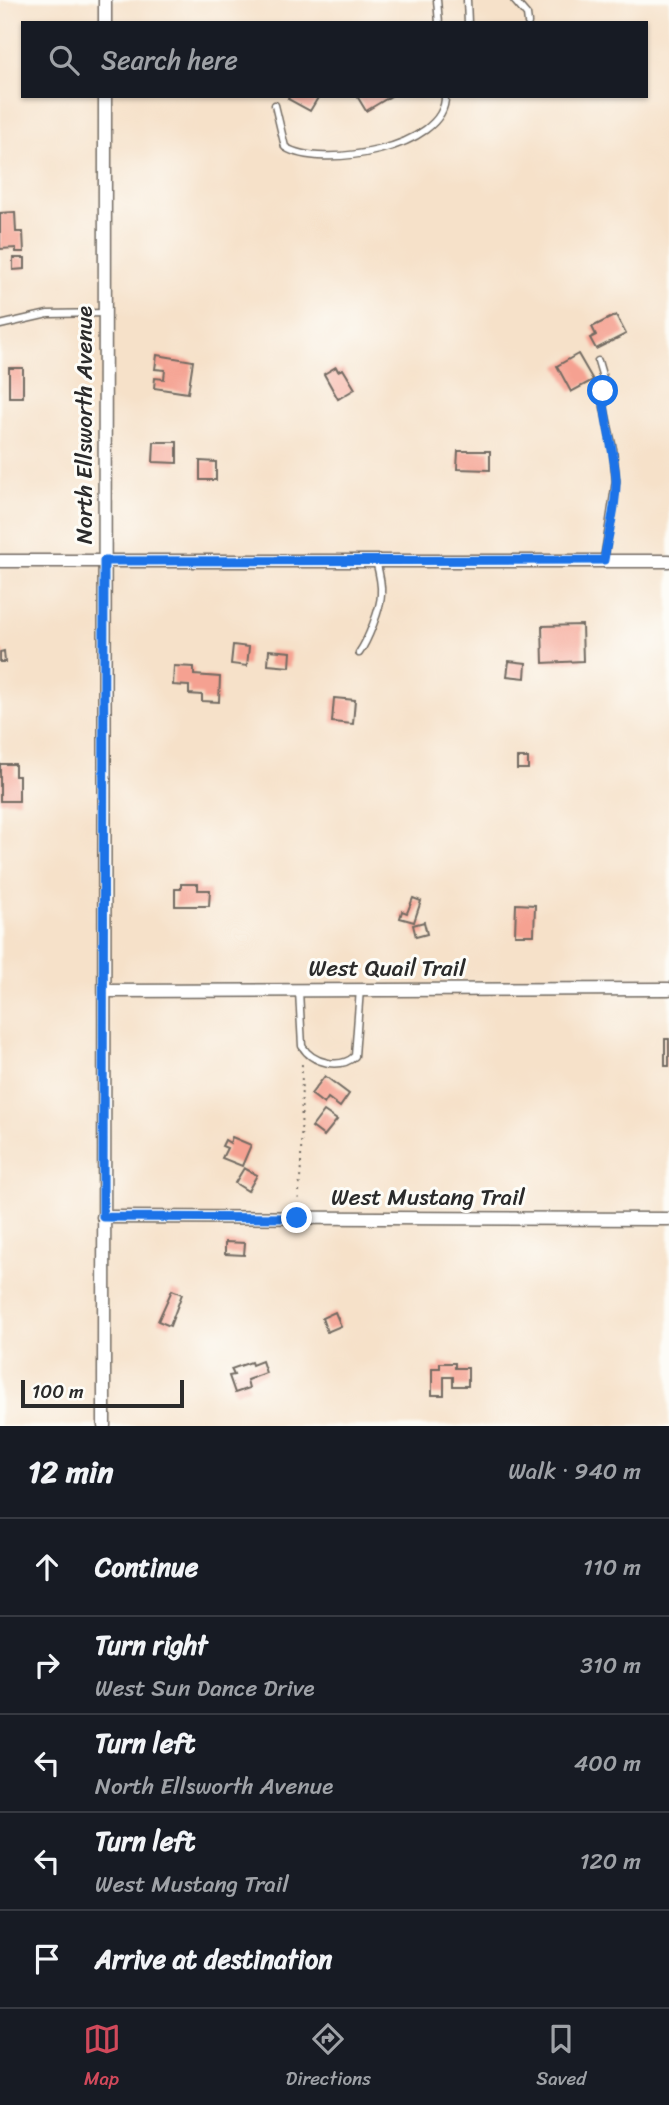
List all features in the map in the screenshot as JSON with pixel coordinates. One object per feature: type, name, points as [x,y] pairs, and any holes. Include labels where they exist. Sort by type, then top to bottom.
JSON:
[{"type":"street","points":[[105,0],[105,21]]},
{"type":"street","name":"North Ellsworth Avenue","points":[[104,1426],[105,98]]},
{"type":"street","points":[[0,561],[669,561]]},
{"type":"street","name":"West Quail Trail","points":[[105,991],[669,989]]},
{"type":"street","name":"West Mustang Trail","points":[[103,1217],[669,1219]]},
{"type":"lane","points":[[437,0],[439,21]]},
{"type":"lane","points":[[467,0],[468,21]]},
{"type":"lane","points":[[514,0],[527,15],[528,21]]},
{"type":"lane","points":[[275,105],[285,147],[294,153],[336,156],[378,152],[404,142],[431,125],[445,104],[445,98]]},
{"type":"lane","points":[[0,326],[48,314],[105,313]]},
{"type":"lane","points":[[598,361],[603,378],[604,407],[613,449],[616,481],[604,560]]},
{"type":"lane","points":[[359,653],[366,642],[382,598],[376,561]]},
{"type":"lane","points":[[299,989],[304,1051],[320,1061],[339,1064],[355,1056],[360,988]]},
{"type":"path","points":[[297,1218],[301,1166],[302,1046]]},
{"type":"building","points":[[289,98],[318,98],[310,111]]},
{"type":"building","points":[[358,98],[388,98],[366,111]]},
{"type":"building","points":[[15,212],[16,232],[23,232],[24,252],[16,252],[16,248],[0,249],[0,213]]},
{"type":"building","points":[[13,258],[25,258],[25,269],[13,270]]},
{"type":"building","points":[[616,315],[626,334],[596,349],[590,338],[596,335],[592,327]]},
{"type":"building","points":[[578,354],[593,380],[571,392],[557,366]]},
{"type":"building","points":[[157,355],[193,361],[188,393],[154,388],[155,378],[164,379],[165,370],[155,369]]},
{"type":"building","points":[[336,367],[338,371],[343,369],[355,389],[338,399],[324,374]]},
{"type":"building","points":[[9,368],[23,368],[23,397],[9,397]]},
{"type":"building","points":[[154,442],[177,442],[177,463],[153,462]]},
{"type":"building","points":[[458,451],[490,451],[490,470],[457,469]]},
{"type":"building","points":[[200,461],[216,462],[216,480],[200,480]]},
{"type":"building","points":[[582,625],[583,661],[543,663],[542,626]]},
{"type":"building","points":[[233,645],[249,647],[247,666],[231,664]]},
{"type":"building","points":[[269,650],[291,652],[290,667],[268,665]]},
{"type":"building","points":[[4,651],[5,662],[0,662],[0,652]]},
{"type":"building","points":[[509,661],[526,663],[525,678],[507,676]]},
{"type":"building","points":[[174,666],[194,667],[194,675],[220,677],[219,702],[202,701],[202,695],[189,694],[189,686],[173,685]]},
{"type":"building","points":[[334,698],[355,700],[353,724],[332,722]]},
{"type":"building","points":[[517,758],[528,758],[528,769],[517,769]]},
{"type":"building","points":[[0,764],[15,764],[15,776],[19,776],[19,801],[0,801]]},
{"type":"building","points":[[181,884],[198,884],[198,890],[210,890],[209,906],[175,906],[175,889],[181,889]]},
{"type":"building","points":[[413,898],[421,901],[414,922],[400,918],[402,911],[407,913]]},
{"type":"building","points":[[516,904],[535,905],[534,935],[515,935]]},
{"type":"building","points":[[424,922],[427,934],[416,937],[413,925]]},
{"type":"building","points":[[665,1039],[669,1039],[669,1066],[665,1066]]},
{"type":"building","points":[[325,1076],[349,1094],[340,1107],[328,1098],[324,1104],[311,1094]]},
{"type":"building","points":[[324,1111],[337,1120],[324,1136],[312,1127]]},
{"type":"building","points":[[232,1137],[251,1145],[242,1166],[222,1158],[227,1148],[222,1146],[225,1140],[230,1143]]},
{"type":"building","points":[[244,1168],[257,1175],[248,1191],[235,1183]]},
{"type":"building","points":[[225,1242],[245,1243],[244,1255],[225,1254]]},
{"type":"building","points":[[172,1290],[182,1294],[170,1326],[158,1321]]},
{"type":"building","points":[[335,1312],[341,1326],[327,1332],[322,1318]]},
{"type":"building","points":[[262,1361],[266,1373],[247,1380],[249,1388],[235,1393],[229,1376],[234,1375],[231,1369]]},
{"type":"building","points":[[440,1363],[455,1363],[455,1368],[468,1368],[468,1386],[453,1386],[453,1377],[444,1377],[444,1395],[432,1395],[432,1368],[440,1368]]},
{"type":"route","points":[[297,1218],[103,1217],[104,561],[604,560],[616,481],[603,391]]}]
